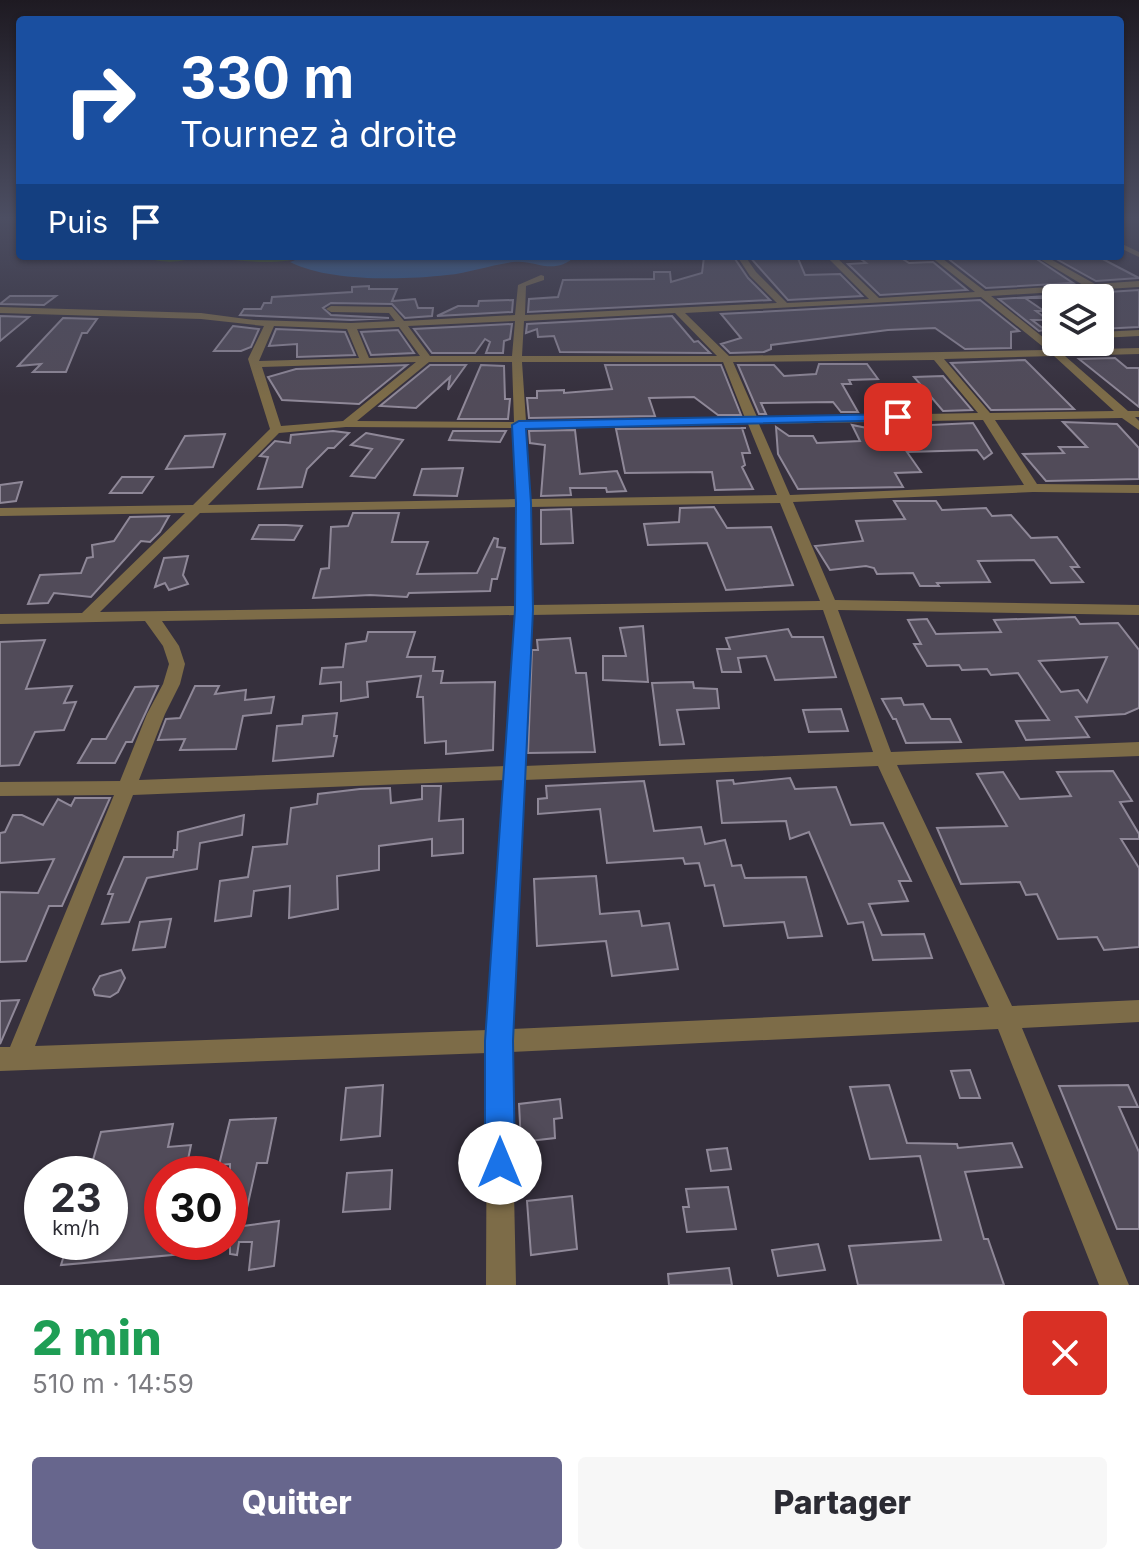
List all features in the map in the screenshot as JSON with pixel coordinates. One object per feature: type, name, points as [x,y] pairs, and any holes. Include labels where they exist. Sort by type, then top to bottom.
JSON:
[{"type":"street","points":[[755,276],[784,305]]},
{"type":"street","points":[[851,276],[877,301]]},
{"type":"street","points":[[961,276],[1042,340]]},
{"type":"street","points":[[501,1285],[499,1041],[524,610],[524,503],[517,361],[522,285],[541,278]]},
{"type":"street","points":[[1114,286],[1139,284]]},
{"type":"street","points":[[0,310],[201,316],[270,324],[351,326],[877,301],[1042,289]]},
{"type":"street","points":[[331,309],[384,308],[395,312],[427,359]]},
{"type":"street","points":[[676,309],[727,360],[829,605],[884,758],[1005,1016],[1114,1285]]},
{"type":"street","points":[[270,324],[253,359],[276,430]]},
{"type":"street","points":[[351,326],[365,360]]},
{"type":"street","points":[[1114,334],[1139,333]]},
{"type":"street","points":[[1038,337],[1042,337]]},
{"type":"street","points":[[1114,352],[1139,351]]},
{"type":"street","points":[[256,364],[427,359],[727,360],[1042,354]]},
{"type":"street","points":[[1060,356],[1139,427]]},
{"type":"street","points":[[937,357],[987,417],[1033,488]]},
{"type":"street","points":[[346,424],[427,359]]},
{"type":"street","points":[[86,618],[276,430],[346,424],[519,425],[1139,414]]},
{"type":"street","points":[[0,512],[783,499],[1033,488],[1139,489]]},
{"type":"street","points":[[0,619],[829,605],[1139,611]]},
{"type":"street","points":[[151,618],[177,651],[179,669],[156,714],[128,788],[9,1058],[499,1041],[1139,1011]]},
{"type":"street","points":[[0,789],[128,788],[1139,749]]},
{"type":"water","points":[[345,276],[438,276],[388,278]]},
{"type":"building","points":[[654,276],[670,276],[671,282],[692,276],[747,276],[770,300],[528,312],[529,299],[558,297],[563,280],[654,279]]},
{"type":"building","points":[[767,276],[842,276],[862,296],[788,300]]},
{"type":"building","points":[[860,276],[950,276],[967,290],[880,295]]},
{"type":"building","points":[[970,276],[1062,276],[1073,283],[986,288]]},
{"type":"building","points":[[1087,276],[1139,278],[1096,281]]},
{"type":"building","points":[[369,286],[369,289],[397,289],[392,301],[415,299],[418,308],[433,308],[432,316],[405,318],[392,304],[331,303],[323,308],[331,315],[389,318],[351,320],[240,315],[244,309],[261,309],[264,303],[271,303],[272,297],[352,292],[352,287]]},
{"type":"building","points":[[1139,290],[1139,327],[1114,328],[1114,292]]},
{"type":"building","points":[[10,296],[56,296],[44,305],[0,304]]},
{"type":"building","points":[[1042,296],[1025,298],[1042,310],[1036,311],[1042,316],[1042,320],[1032,320],[1042,330],[1039,331],[999,299]]},
{"type":"building","points":[[513,300],[512,312],[437,316],[458,306],[478,306],[479,301]]},
{"type":"building","points":[[980,300],[1019,331],[1011,332],[1011,348],[965,349],[935,328],[888,330],[771,345],[771,349],[764,352],[730,353],[721,344],[741,338],[721,314]]},
{"type":"building","points":[[0,316],[29,317],[0,341]]},
{"type":"building","points":[[672,316],[694,342],[698,341],[710,353],[560,352],[554,336],[538,337],[537,329],[526,333],[527,324]]},
{"type":"building","points":[[63,318],[97,319],[87,333],[82,333],[66,372],[33,372],[41,364],[18,366]]},
{"type":"building","points":[[512,324],[510,339],[504,341],[503,353],[486,353],[490,342],[485,339],[475,353],[432,353],[414,329]]},
{"type":"building","points":[[233,326],[259,329],[251,347],[241,351],[214,351]]},
{"type":"building","points":[[276,329],[345,332],[355,355],[297,357],[297,344],[269,346]]},
{"type":"building","points":[[398,330],[414,353],[371,355],[361,332]]},
{"type":"building","points":[[1115,358],[1127,368],[1139,368],[1139,407],[1079,359]]},
{"type":"building","points":[[1025,360],[1074,409],[991,410],[951,363]]},
{"type":"building","points":[[819,364],[867,364],[878,379],[849,380],[851,384],[842,384],[858,412],[841,412],[833,402],[761,403],[766,414],[759,414],[738,365],[774,365],[784,376],[816,374]]},
{"type":"building","points":[[407,365],[359,404],[282,400],[268,377],[296,369]]},
{"type":"building","points":[[430,365],[466,365],[448,390],[450,377],[416,408],[380,406]]},
{"type":"building","points":[[481,365],[504,366],[505,399],[510,399],[508,419],[458,419]]},
{"type":"building","points":[[605,365],[721,365],[741,415],[718,415],[694,397],[649,398],[655,416],[529,418],[527,398],[537,398],[537,391],[564,390],[564,393],[612,389]]},
{"type":"building","points":[[943,376],[972,410],[943,411],[914,377]]},
{"type":"building","points":[[1063,422],[1117,424],[1139,448],[1139,479],[1046,481],[1023,454],[1064,453],[1059,447],[1087,447]]},
{"type":"building","points":[[973,423],[992,453],[984,459],[977,450],[907,452],[921,472],[895,473],[903,487],[798,489],[778,454],[776,427],[789,436],[813,436],[817,443],[860,441],[852,425],[867,428]]},
{"type":"building","points":[[742,428],[750,453],[742,453],[745,465],[742,467],[753,489],[715,490],[712,472],[625,473],[616,429]]},
{"type":"building","points":[[575,430],[580,474],[617,471],[626,491],[570,488],[571,495],[541,496],[545,445],[530,443],[529,431]]},
{"type":"building","points":[[333,431],[349,433],[307,469],[302,487],[258,489],[268,457],[260,456],[275,441],[290,443],[291,435]]},
{"type":"building","points":[[453,431],[506,431],[500,442],[449,440]]},
{"type":"building","points":[[366,433],[403,440],[375,478],[351,476],[372,449],[351,445]]},
{"type":"building","points":[[225,434],[213,467],[166,469],[185,436]]},
{"type":"building","points":[[463,468],[457,496],[414,495],[422,469]]},
{"type":"building","points":[[122,477],[153,477],[142,493],[110,493]]},
{"type":"building","points":[[22,482],[16,501],[0,503],[0,485]]},
{"type":"building","points":[[894,501],[936,501],[942,510],[986,508],[992,516],[1011,515],[1031,538],[1057,537],[1079,567],[1071,567],[1083,582],[1051,583],[1034,560],[978,561],[990,582],[937,583],[939,586],[920,586],[913,573],[877,574],[874,568],[866,566],[830,570],[815,546],[863,541],[856,521],[905,519]]},
{"type":"building","points":[[714,507],[727,528],[771,527],[793,585],[726,590],[707,543],[648,545],[644,524],[679,522],[680,508]]},
{"type":"building","points":[[571,509],[573,543],[541,544],[541,510]]},
{"type":"building","points":[[353,513],[399,513],[392,542],[428,542],[417,574],[477,573],[494,538],[498,539],[497,547],[505,548],[497,579],[492,579],[490,591],[409,593],[407,597],[313,598],[321,569],[329,568],[331,527],[348,526]]},
{"type":"building","points":[[169,516],[160,532],[150,542],[141,541],[91,597],[54,593],[48,603],[28,604],[40,575],[81,573],[87,558],[93,557],[92,545],[114,541],[130,517]]},
{"type":"building","points":[[259,525],[302,526],[294,540],[252,539]]},
{"type":"building","points":[[188,556],[183,575],[188,584],[169,590],[165,583],[155,587],[164,558]]},
{"type":"building","points":[[1075,617],[1080,624],[1118,623],[1139,650],[1139,708],[1125,714],[1076,717],[1089,737],[1026,740],[1016,721],[1049,720],[1018,673],[991,675],[987,669],[962,670],[959,665],[927,666],[914,644],[921,644],[908,620],[927,619],[936,634],[1001,632],[994,620]],"holes":[[[1107,657],[1087,702],[1078,690],[1061,692],[1039,661]]]},
{"type":"building","points":[[643,626],[648,682],[603,680],[603,656],[626,656],[620,628]]},
{"type":"building","points":[[788,629],[792,637],[823,637],[836,677],[775,680],[766,656],[738,658],[741,672],[722,672],[717,649],[730,649],[726,638]]},
{"type":"building","points":[[368,632],[415,632],[407,657],[435,657],[433,671],[443,671],[441,683],[495,682],[493,750],[446,754],[446,741],[425,743],[423,697],[417,697],[421,676],[367,682],[368,697],[341,701],[341,682],[320,684],[322,668],[343,667],[346,644],[366,641]]},
{"type":"building","points":[[570,638],[576,673],[586,673],[595,752],[528,753],[532,650],[538,650],[537,640]]},
{"type":"building","points":[[45,640],[26,689],[72,686],[64,703],[76,702],[64,730],[35,732],[19,765],[0,766],[0,642]]},
{"type":"building","points":[[693,682],[694,688],[717,689],[719,708],[677,710],[684,744],[660,745],[652,683]]},
{"type":"building","points":[[158,686],[132,742],[126,742],[115,763],[78,763],[92,739],[106,739],[135,687]]},
{"type":"building","points":[[195,686],[219,686],[215,694],[246,690],[245,700],[274,697],[271,713],[243,716],[236,749],[180,750],[185,739],[158,740],[166,719],[180,718]]},
{"type":"building","points":[[901,698],[904,705],[923,704],[931,719],[950,719],[961,742],[906,743],[896,719],[893,719],[882,699]]},
{"type":"building","points":[[841,709],[848,731],[809,732],[803,710]]},
{"type":"building","points":[[337,713],[333,756],[273,761],[277,726],[302,724],[303,716]]},
{"type":"building","points":[[1113,771],[1132,801],[1120,802],[1139,834],[1139,839],[1121,839],[1139,868],[1139,947],[1104,950],[1097,937],[1058,939],[1037,894],[1026,895],[1020,882],[961,884],[937,828],[1007,826],[977,774],[1003,772],[1020,799],[1071,796],[1057,772]]},
{"type":"building","points":[[790,778],[795,789],[836,787],[851,825],[883,823],[911,881],[899,881],[908,901],[869,904],[882,935],[924,934],[932,958],[873,960],[863,922],[848,924],[809,832],[790,839],[786,821],[722,823],[717,781],[733,780],[734,784]]},
{"type":"building","points":[[644,781],[654,831],[701,827],[705,844],[725,840],[732,866],[741,865],[745,878],[806,877],[822,936],[788,938],[784,922],[724,926],[714,885],[705,886],[699,863],[685,864],[683,858],[607,863],[600,809],[538,814],[538,799],[547,798],[546,786]]},
{"type":"building","points":[[422,786],[441,786],[439,821],[463,819],[463,853],[432,856],[432,839],[379,846],[379,870],[337,876],[338,909],[289,918],[290,886],[254,891],[251,916],[215,921],[220,881],[248,877],[253,847],[287,844],[291,808],[317,804],[318,794],[360,789],[390,788],[391,803],[422,799]]},
{"type":"building","points":[[75,798],[110,798],[62,906],[49,906],[26,961],[0,962],[0,892],[38,893],[54,859],[0,863],[0,833],[5,832],[13,815],[22,815],[43,825],[58,799],[71,806]]},
{"type":"building","points":[[244,815],[242,835],[200,843],[197,869],[147,878],[129,922],[102,924],[113,894],[108,894],[124,857],[173,857],[174,850],[177,850],[178,832]]},
{"type":"building","points":[[596,876],[600,914],[639,911],[642,926],[669,923],[678,969],[612,976],[606,941],[537,946],[534,879]]},
{"type":"building","points":[[171,919],[165,947],[133,950],[140,922]]},
{"type":"building","points":[[121,970],[125,978],[118,992],[110,997],[95,995],[93,989],[100,976]]},
{"type":"building","points":[[19,1000],[0,1044],[0,1001]]},
{"type":"building","points":[[970,1070],[980,1098],[960,1098],[951,1071]]},
{"type":"building","points":[[383,1085],[380,1136],[341,1140],[346,1088]]},
{"type":"building","points":[[889,1085],[907,1143],[957,1144],[958,1148],[1012,1143],[1022,1167],[965,1172],[984,1239],[988,1239],[1004,1285],[858,1285],[849,1246],[941,1240],[920,1156],[870,1159],[850,1087]]},
{"type":"building","points":[[1128,1085],[1138,1107],[1119,1107],[1139,1152],[1139,1229],[1117,1229],[1059,1086]]},
{"type":"building","points":[[560,1099],[562,1118],[554,1119],[555,1138],[521,1142],[519,1104]]},
{"type":"building","points":[[276,1118],[267,1163],[257,1163],[248,1204],[248,1156],[221,1156],[230,1120]]},
{"type":"building","points":[[173,1124],[168,1147],[191,1145],[189,1156],[144,1156],[144,1258],[128,1259],[128,1156],[94,1156],[101,1132]]},
{"type":"building","points":[[727,1148],[731,1169],[711,1171],[707,1150]]},
{"type":"building","points":[[392,1170],[390,1209],[343,1212],[347,1173]]},
{"type":"building","points":[[728,1187],[736,1229],[687,1232],[683,1207],[689,1207],[686,1189]]},
{"type":"building","points":[[572,1196],[577,1249],[531,1255],[527,1201]]},
{"type":"building","points":[[279,1221],[274,1266],[249,1270],[252,1242],[248,1242],[248,1225]]},
{"type":"building","points":[[818,1244],[825,1270],[778,1276],[772,1250]]},
{"type":"building","points":[[63,1260],[116,1260],[61,1265]]},
{"type":"building","points":[[729,1268],[732,1285],[669,1285],[668,1274]]},
{"type":"route","points":[[500,1163],[499,1041],[524,610],[524,503],[519,425],[898,417]]}]
